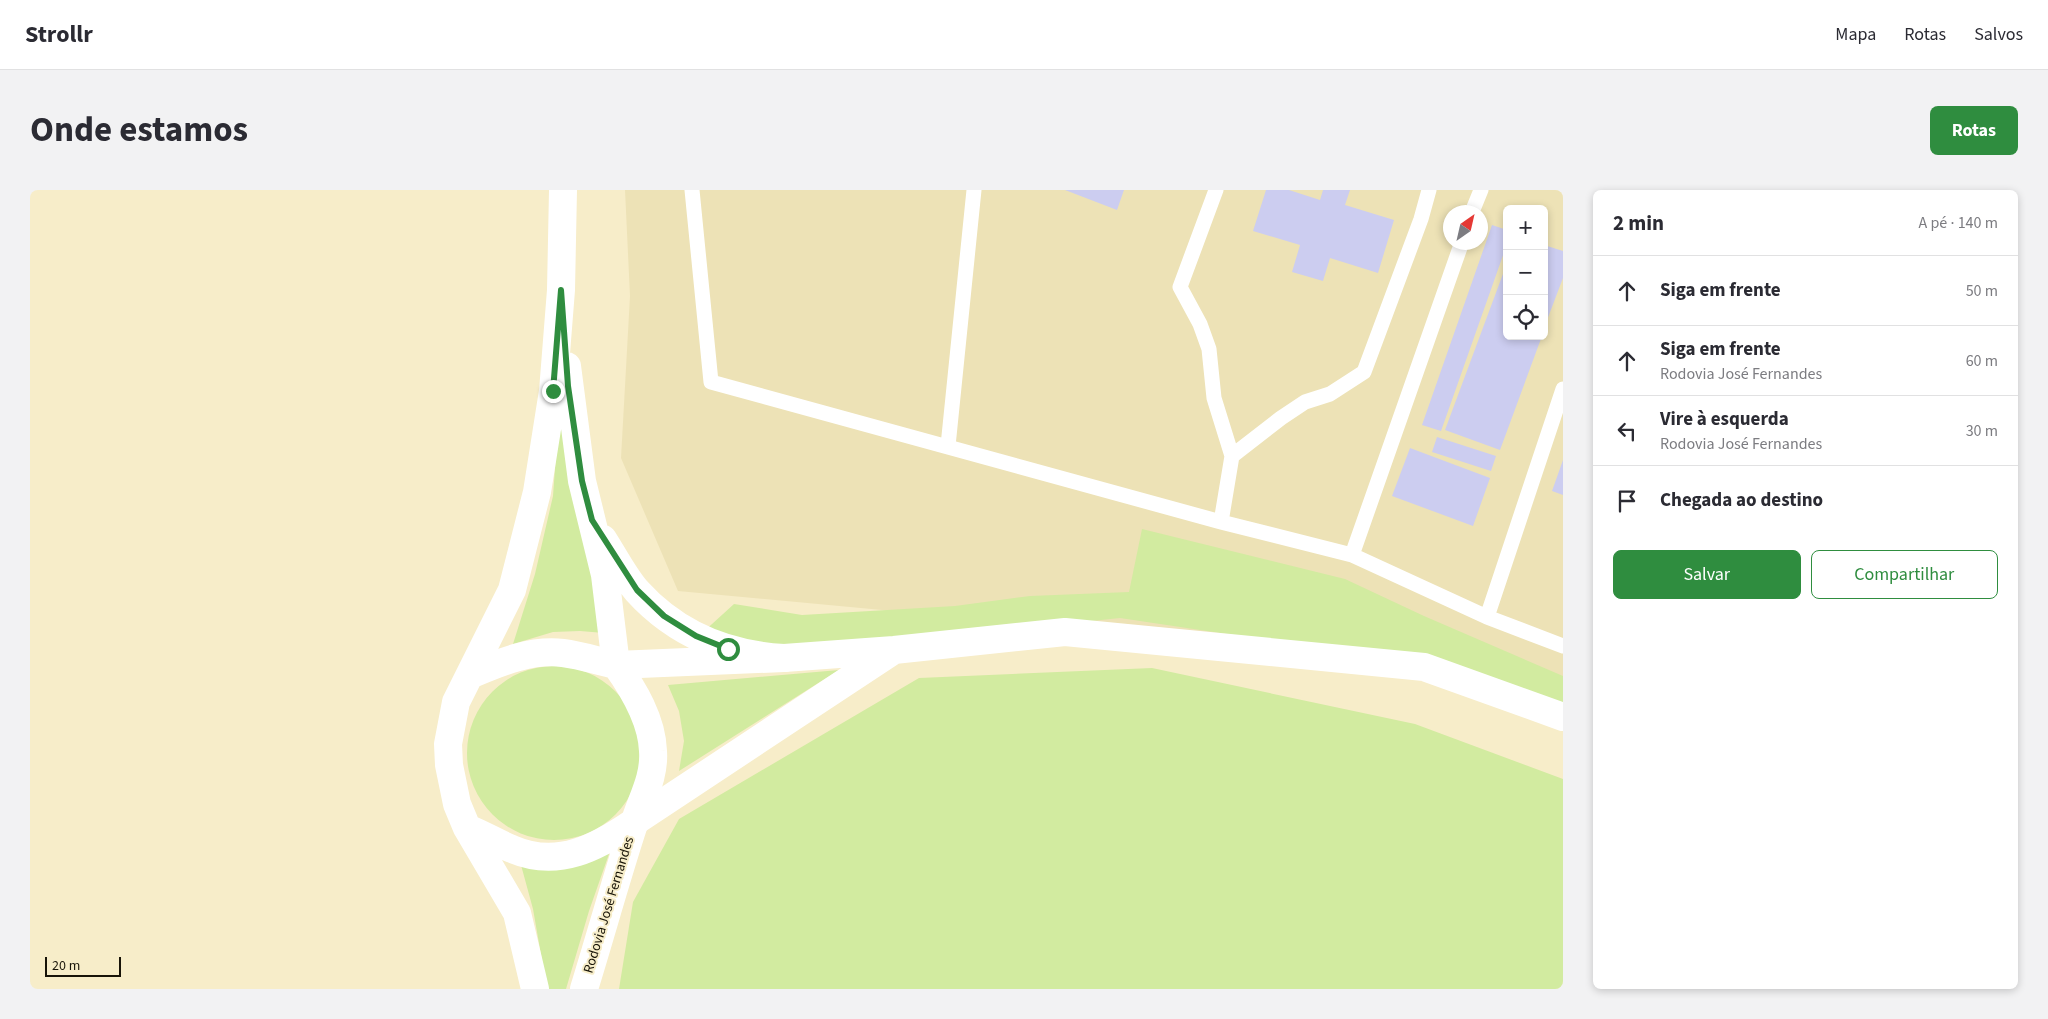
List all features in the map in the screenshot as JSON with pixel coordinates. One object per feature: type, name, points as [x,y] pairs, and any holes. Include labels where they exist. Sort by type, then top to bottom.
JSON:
[{"type":"main road","points":[[535,989],[517,913],[467,828],[457,804],[448,765],[448,744],[456,702],[512,590],[537,492],[553,391],[561,290],[563,190]]},
{"type":"main road","points":[[561,290],[568,386],[582,481],[605,575],[616,665]]},
{"type":"main road","points":[[592,520],[637,590],[664,616],[696,636],[728,649],[757,657],[784,658]]},
{"type":"main road","points":[[470,675],[538,652],[563,653],[616,665],[784,658],[894,650],[1066,632],[1424,667],[1563,717]]},
{"type":"main road","points":[[467,828],[514,850],[538,856],[562,856],[586,851],[608,840],[894,650]]},
{"type":"main road","name":"Rodovia José Fernandes","points":[[584,989],[634,822],[650,783],[653,752],[648,721],[616,665]]},
{"type":"lane","points":[[692,190],[711,382],[1221,522],[1352,555],[1486,617],[1563,646]]},
{"type":"lane","points":[[948,446],[974,190]]},
{"type":"lane","points":[[1216,190],[1180,287],[1200,324],[1209,349],[1214,398],[1232,456],[1221,522]]},
{"type":"lane","points":[[1232,456],[1281,418],[1306,402],[1330,394],[1364,372],[1421,220],[1429,190]]},
{"type":"lane","points":[[1475,205],[1481,190]]},
{"type":"lane","points":[[1352,555],[1459,250]]},
{"type":"lane","points":[[1486,617],[1563,388]]},
{"type":"shaded area","points":[[625,190],[1563,190],[1563,709],[1426,661],[678,591],[621,458],[630,296]]},
{"type":"green space","points":[[560,398],[604,633],[580,631],[553,632],[513,644],[535,574],[553,496]]},
{"type":"green space","points":[[1142,529],[1345,579],[1424,616],[1563,676],[1563,712],[1426,664],[1120,618],[777,654],[701,634],[734,604],[802,615],[955,606],[1030,596],[1129,592]]},
{"type":"green space","points":[[545,666],[563,666],[595,676],[616,691],[631,712],[641,744],[641,762],[631,794],[616,815],[595,830],[579,836],[563,840],[545,840],[513,830],[492,815],[477,794],[471,778],[467,762],[467,744],[477,712],[492,691],[513,676],[529,670]]},
{"type":"green space","points":[[1152,668],[1415,724],[1563,779],[1563,989],[619,989],[633,902],[679,819],[919,678]]},
{"type":"green space","points":[[839,670],[679,771],[684,741],[679,711],[668,685]]},
{"type":"green space","points":[[518,854],[609,854],[589,911],[566,989],[547,989],[533,909]]},
{"type":"building","points":[[1065,190],[1124,190],[1117,210]]},
{"type":"building","points":[[1266,190],[1289,190],[1320,200],[1323,190],[1350,190],[1345,205],[1394,220],[1378,273],[1330,258],[1323,281],[1292,272],[1300,245],[1253,231]]},
{"type":"building","points":[[1492,225],[1503,229],[1503,255],[1441,431],[1422,425],[1483,250],[1488,250],[1488,236]]},
{"type":"building","points":[[1548,246],[1563,251],[1563,278],[1548,317]]},
{"type":"building","points":[[1503,274],[1503,340],[1541,340],[1500,450],[1445,430]]},
{"type":"building","points":[[1437,437],[1496,456],[1491,471],[1432,452]]},
{"type":"building","points":[[1410,448],[1490,478],[1473,526],[1392,496]]},
{"type":"building","points":[[1563,460],[1563,495],[1552,491]]},
{"type":"route","points":[[553,391],[561,290],[568,386],[582,481],[592,520],[637,590],[664,616],[696,636],[728,649]]}]
